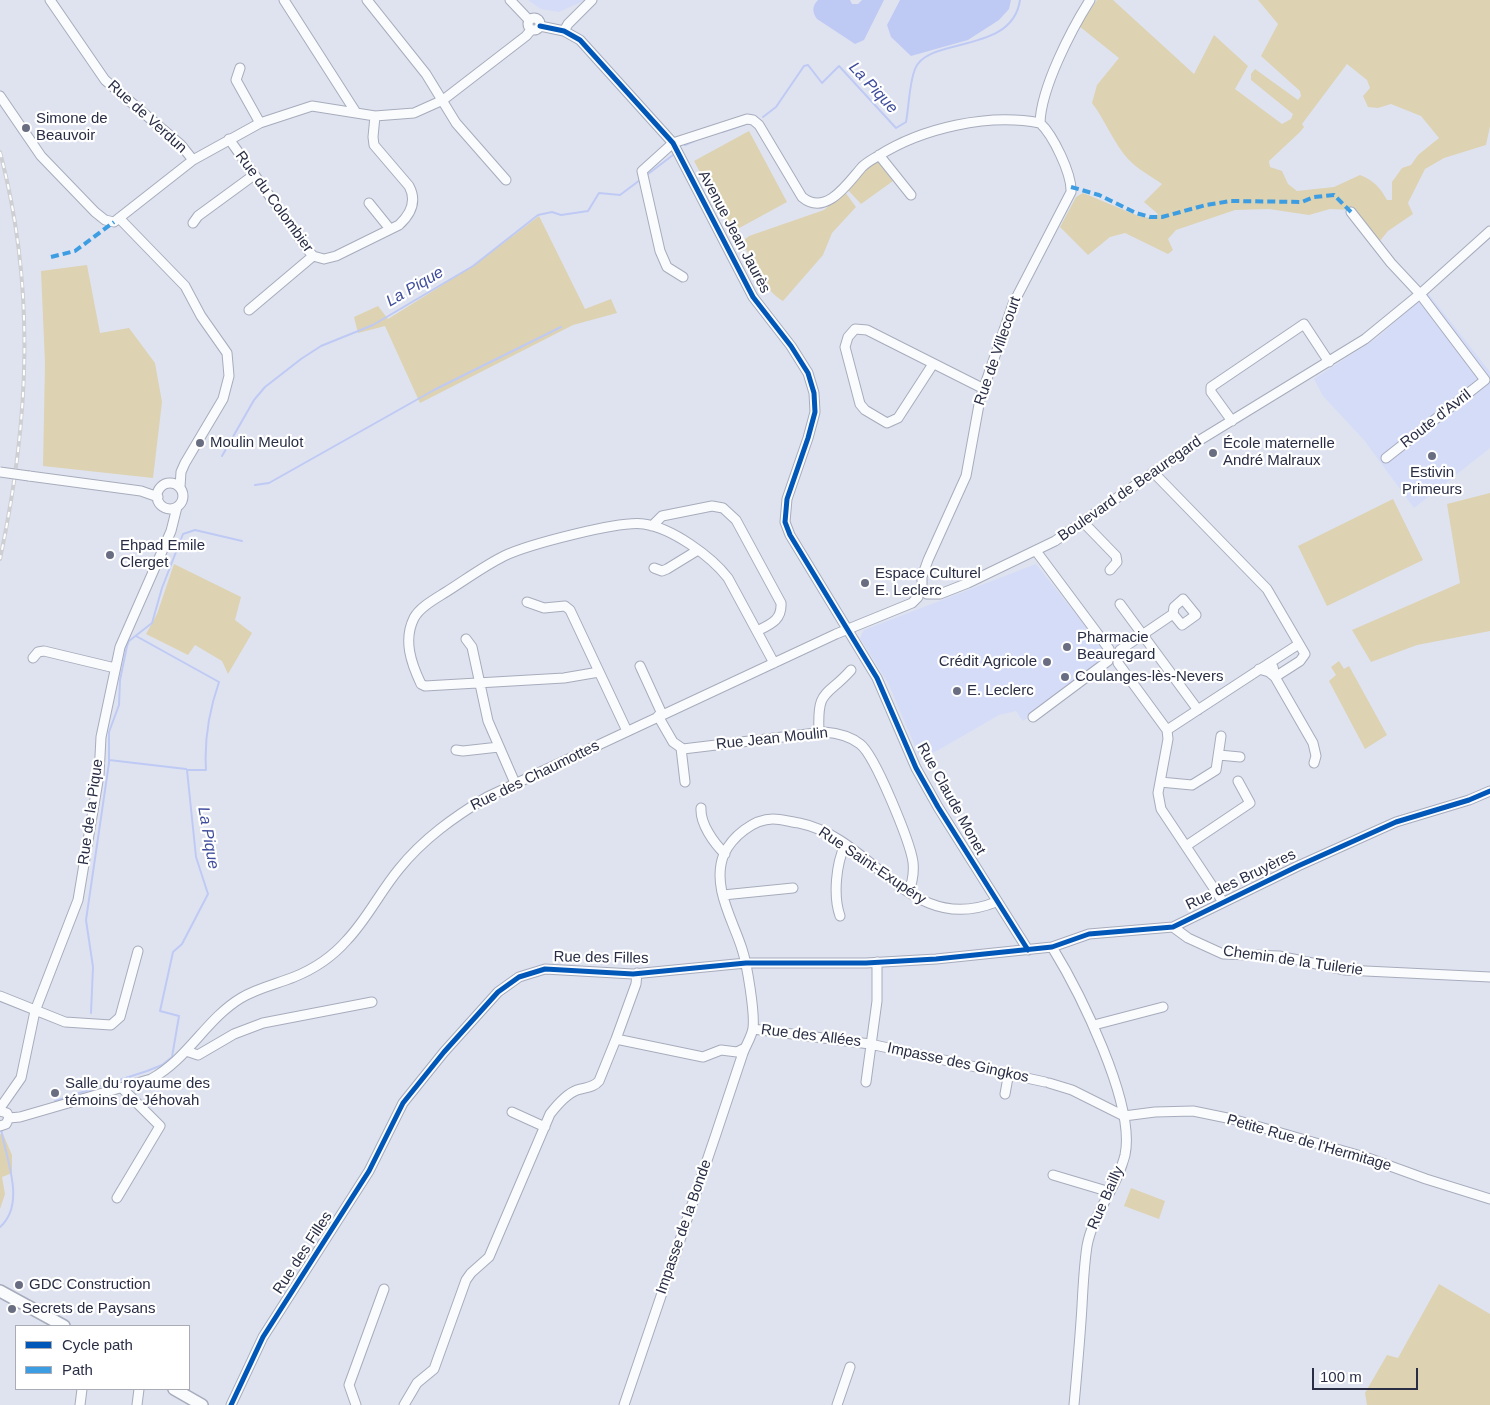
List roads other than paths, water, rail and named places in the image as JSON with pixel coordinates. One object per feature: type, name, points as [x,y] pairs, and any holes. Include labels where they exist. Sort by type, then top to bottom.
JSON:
[{"type":"main road","points":[[0,1291],[62,1325]]},
{"type":"main road","points":[[176,1390],[202,1405]]},
{"type":"street","name":"Rue de Verdun","points":[[50,0],[105,80],[181,145],[193,160]]},
{"type":"street","points":[[284,0],[355,112]]},
{"type":"street","points":[[367,0],[426,74],[456,123],[506,180]]},
{"type":"street","points":[[510,0],[529,20],[528,25],[536,28]]},
{"type":"street","points":[[564,31],[568,24],[592,0]]},
{"type":"street","points":[[683,276],[667,267],[660,251],[642,172],[673,143],[747,119],[753,120],[759,125],[796,190],[802,197],[813,204],[824,202],[835,196],[864,165],[909,138],[942,128],[1001,121],[1040,123],[1057,62],[1070,31],[1090,0]]},
{"type":"street","points":[[0,96],[41,156],[105,220],[114,222],[193,160],[260,124],[312,106],[375,116],[414,113],[442,100],[536,28]]},
{"type":"street","name":"Avenue Jean Jaurès","points":[[536,28],[564,31],[580,40],[594,53],[673,143],[753,297],[791,346],[808,373],[814,393],[815,412],[808,438],[789,486],[785,522],[799,553],[848,629]]},
{"type":"street","points":[[240,68],[236,80],[260,124]]},
{"type":"street","name":"Rue du Colombier","points":[[229,139],[313,256],[324,259],[336,256],[390,229],[406,218],[413,200],[409,186],[374,145],[375,116]]},
{"type":"street","name":"Rue de Villecourt","points":[[922,594],[922,578],[928,560],[966,476],[984,389],[1019,289],[1071,192],[1066,168],[1040,123]]},
{"type":"street","points":[[879,155],[911,195]]},
{"type":"street","points":[[193,224],[198,216],[254,175]]},
{"type":"street","points":[[370,203],[390,229]]},
{"type":"street","points":[[1351,212],[1391,263],[1420,294]]},
{"type":"street","points":[[119,218],[185,286],[201,316],[227,353],[229,376],[223,399],[190,452],[181,472],[180,487],[183,498],[176,507],[166,508]]},
{"type":"street","name":"Boulevard de Beauregard","points":[[848,629],[912,603],[922,594],[940,594],[1036,551],[1083,522],[1153,472],[1365,339],[1420,294],[1490,231]]},
{"type":"street","points":[[249,310],[313,256]]},
{"type":"street","name":"Route d'Avril","points":[[1386,458],[1486,380],[1420,294]]},
{"type":"street","points":[[1232,421],[1211,392],[1210,387],[1304,324],[1329,362]]},
{"type":"street","points":[[933,364],[898,418],[887,423],[860,404],[845,347],[846,342],[856,329],[863,329],[984,389]]},
{"type":"street","points":[[0,472],[141,491],[158,496]]},
{"type":"street","points":[[158,496],[166,485],[181,472]]},
{"type":"street","points":[[1153,472],[1267,589],[1299,644],[1304,658],[1275,677]]},
{"type":"street","points":[[141,491],[166,485],[180,487]]},
{"type":"street","points":[[158,496],[160,503],[166,508],[170,517],[171,531]]},
{"type":"street","points":[[652,526],[662,516],[712,506],[728,511],[736,520],[780,603],[780,616],[777,620],[757,631]]},
{"type":"street","name":"Rue de la Pique","points":[[4,1113],[11,1094],[21,1078],[35,1011],[78,900],[99,775],[100,737],[124,635],[171,531],[176,507]]},
{"type":"street","points":[[1083,522],[1116,556],[1117,562],[1110,570]]},
{"type":"street","points":[[599,672],[564,678],[434,686],[421,684],[408,642],[414,619],[418,612],[507,555],[570,536],[612,527],[643,524],[652,526],[710,558],[728,578],[774,663]]},
{"type":"street","points":[[654,568],[667,569],[698,550]]},
{"type":"street","points":[[1036,551],[1109,649]]},
{"type":"street","points":[[527,602],[544,608],[562,606],[568,608],[627,731]]},
{"type":"street","points":[[1120,604],[1198,710]]},
{"type":"street","points":[[1120,650],[1174,614]]},
{"type":"street","name":"Rue des Chaumottes","points":[[4,1113],[122,1088],[152,1079],[167,1071],[225,1010],[241,998],[315,967],[333,954],[348,940],[399,869],[419,847],[463,811],[516,783],[848,629]]},
{"type":"street","name":"Rue Claude Monet","points":[[848,629],[890,704],[916,768],[996,902],[1028,950]]},
{"type":"street","points":[[466,639],[472,647],[488,721],[516,783]]},
{"type":"street","points":[[1167,730],[1299,644]]},
{"type":"street","points":[[1116,647],[1120,650],[1122,656],[1118,663],[1113,664],[1108,661],[1106,653],[1109,649],[1116,647]]},
{"type":"street","points":[[33,658],[38,652],[44,651],[115,668]]},
{"type":"street","points":[[1033,717],[1108,661]]},
{"type":"street","points":[[1118,663],[1167,730],[1168,738],[1158,798],[1161,809],[1223,902]]},
{"type":"street","points":[[1268,664],[1273,667],[1275,677],[1313,742],[1316,756],[1314,763]]},
{"type":"street","points":[[640,666],[673,742],[681,748],[685,782]]},
{"type":"street","points":[[1259,669],[1264,669],[1275,677]]},
{"type":"street","points":[[819,732],[819,711],[824,693],[851,670]]},
{"type":"street","name":"Rue Jean Moulin","points":[[681,748],[819,732],[836,733],[861,744],[871,757],[911,854],[913,878],[908,892]]},
{"type":"street","points":[[1160,782],[1192,785],[1216,770],[1221,736]]},
{"type":"street","points":[[456,750],[499,747]]},
{"type":"street","points":[[1219,755],[1240,758]]},
{"type":"street","points":[[1186,846],[1250,803],[1238,781]]},
{"type":"street","name":"Rue des Bruyères","points":[[1052,947],[1089,934],[1173,927],[1396,822],[1469,800],[1490,791]]},
{"type":"street","points":[[701,808],[701,815],[706,827],[725,854]]},
{"type":"street","name":"Rue Saint-Exupéry","points":[[753,1029],[746,963],[723,894],[722,865],[725,854],[739,834],[763,820],[773,819],[815,827],[826,832],[908,892],[931,906],[958,911],[972,910],[996,902]]},
{"type":"street","points":[[840,916],[837,901],[838,869],[845,845]]},
{"type":"street","points":[[723,894],[793,888]]},
{"type":"street","name":"Chemin de la Tuilerie","points":[[1173,927],[1188,938],[1223,954],[1279,956],[1345,970],[1490,977]]},
{"type":"street","name":"Rue des Filles","points":[[231,1405],[263,1337],[369,1171],[403,1103],[444,1052],[498,992],[519,977],[546,969],[637,973],[746,963],[877,962],[936,959],[1052,947]]},
{"type":"street","name":"Rue Bailly","points":[[1052,947],[1094,1025],[1124,1116],[1125,1152],[1110,1192],[1097,1214],[1087,1246],[1074,1405]]},
{"type":"street","points":[[0,996],[65,1022],[115,1024],[120,1017],[138,951]]},
{"type":"street","points":[[866,1082],[877,1001],[877,962]]},
{"type":"street","points":[[404,1405],[416,1383],[434,1369],[466,1280],[490,1256],[554,1110],[566,1097],[576,1091],[594,1086],[599,1081],[636,984],[637,973]]},
{"type":"street","points":[[186,1051],[198,1055],[234,1034],[263,1023],[372,1002]]},
{"type":"street","points":[[1094,1025],[1163,1007]]},
{"type":"street","name":"Rue des Allées","points":[[753,1029],[870,1044]]},
{"type":"street","name":"Impasse de la Bonde","points":[[624,1405],[753,1029]]},
{"type":"street","points":[[616,1039],[703,1057],[721,1050],[737,1052],[745,1048]]},
{"type":"street","name":"Impasse des Gingkos","points":[[870,1044],[1009,1072],[1047,1082],[1072,1090],[1124,1116]]},
{"type":"street","points":[[1005,1094],[1009,1072]]},
{"type":"street","points":[[117,1198],[160,1126],[122,1088]]},
{"type":"street","name":"Petite Rue de l'Hermitage","points":[[1124,1116],[1155,1112],[1193,1111],[1232,1119],[1368,1158],[1490,1199]]},
{"type":"street","points":[[512,1112],[545,1127]]},
{"type":"street","points":[[0,1126],[6,1124],[4,1113]]},
{"type":"street","points":[[1053,1176],[1110,1192]]},
{"type":"street","points":[[356,1405],[349,1385],[384,1289]]},
{"type":"street","points":[[837,1405],[850,1368]]},
{"type":"street","points":[[80,1405],[82,1390]]},
{"type":"street","points":[[137,1405],[139,1390]]},
{"type":"waterway","name":"La Pique","points":[[763,117],[776,107],[804,66],[808,65],[822,83],[839,66],[896,128],[906,122],[913,75],[923,59],[936,52],[987,37],[1002,29],[1014,17],[1020,0]]},
{"type":"waterway","name":"La Pique","points":[[722,132],[749,123]]},
{"type":"waterway","name":"La Pique","points":[[685,145],[694,141]]},
{"type":"waterway","name":"La Pique","points":[[648,174],[673,155]]},
{"type":"waterway","name":"La Pique","points":[[222,456],[254,400],[265,387],[301,359],[321,346],[373,325],[473,266],[538,215],[552,212],[561,215],[588,211],[599,193],[620,195],[640,180]]},
{"type":"waterway","points":[[255,485],[269,483],[434,390],[561,327]]},
{"type":"waterway","name":"La Pique","points":[[91,1013],[93,967],[86,920],[109,763],[109,732],[119,705],[120,680],[127,646],[129,641],[152,623],[162,588],[183,534],[195,530],[242,541]]},
{"type":"waterway","name":"La Pique","points":[[55,1101],[147,1071],[162,1065],[172,1057],[179,1016],[160,1011],[173,952],[182,944],[208,894],[196,857],[187,770],[206,770],[208,725],[219,682],[136,636]]},
{"type":"waterway","name":"La Pique","points":[[109,760],[186,769]]},
{"type":"waterway","name":"La Pique","points":[[0,1227],[8,1217],[13,1193],[10,1166],[1,1128]]},
{"type":"railway","points":[[0,152],[12,203],[19,254],[24,356],[17,457],[0,559]]},
{"type":"place","name":"Simone de Beauvoir","points":[[26,128]]},
{"type":"place","name":"Moulin Meulot","points":[[200,443]]},
{"type":"place","name":"École maternelle André Malraux","points":[[1213,453]]},
{"type":"place","name":"Estivin Primeurs","points":[[1432,456]]},
{"type":"place","name":"Ehpad Emile Clerget","points":[[110,555]]},
{"type":"place","name":"Espace Culturel E. Leclerc","points":[[865,583]]},
{"type":"place","name":"Pharmacie Beauregard","points":[[1067,647]]},
{"type":"place","name":"Crédit Agricole","points":[[1047,662]]},
{"type":"place","name":"Coulanges-lès-Nevers","points":[[1065,677]]},
{"type":"place","name":"E. Leclerc","points":[[957,691]]},
{"type":"place","name":"Salle du royaume des témoins de Jéhovah","points":[[55,1093]]},
{"type":"place","name":"GDC Construction","points":[[19,1285]]},
{"type":"place","name":"Secrets de Paysans","points":[[12,1309]]}]
